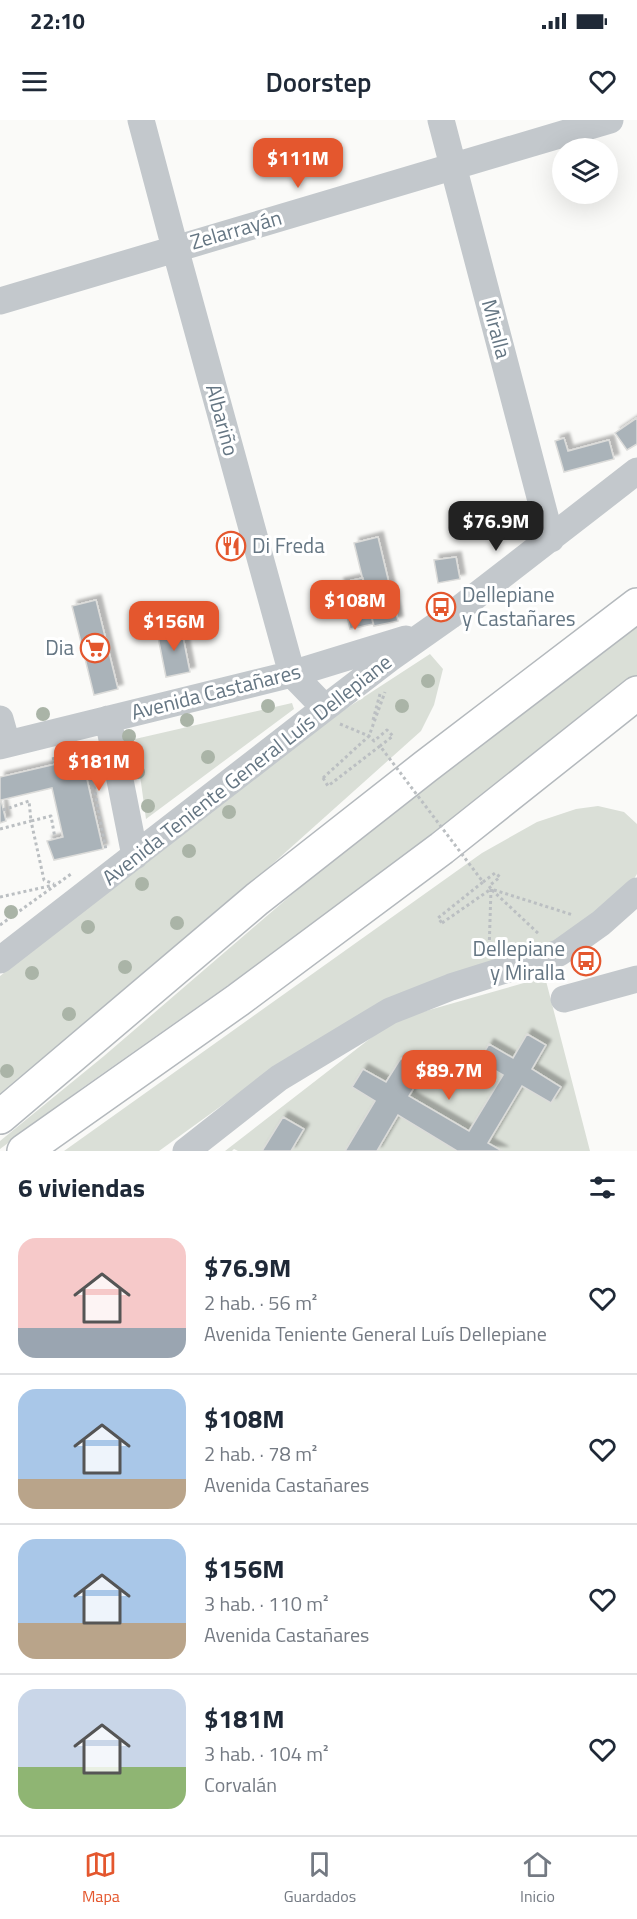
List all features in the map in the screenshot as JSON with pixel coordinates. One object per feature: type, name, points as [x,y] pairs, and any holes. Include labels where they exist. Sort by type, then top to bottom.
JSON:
[{"type":"highway","points":[[0,1117],[256,899],[637,605]]},
{"type":"highway","points":[[24,1151],[238,1000],[442,848],[637,693]]},
{"type":"street","name":"Albariño","points":[[141,120],[292,674],[325,708]]},
{"type":"street","name":"Miralla","points":[[441,120],[551,539]]},
{"type":"street","name":"Zelarrayán","points":[[0,301],[609,120]]},
{"type":"street","name":"Avenida Teniente General Luís Dellepiane","points":[[0,960],[325,708],[430,631],[637,471]]},
{"type":"street","name":"Avenida Castañares","points":[[2,736],[108,719],[292,674],[430,631]]},
{"type":"street","points":[[108,719],[135,856]]},
{"type":"street","points":[[186,1151],[279,1078],[390,1011],[451,987],[559,953],[601,923],[637,891]]},
{"type":"street","points":[[564,999],[637,979]]},
{"type":"path","points":[[369,736],[374,741],[387,730],[393,736],[328,786],[323,778],[369,736],[401,651]]},
{"type":"path","points":[[380,746],[483,882]]},
{"type":"path","points":[[87,751],[107,849],[99,855]]},
{"type":"path","points":[[3,810],[29,801],[44,880],[56,884]]},
{"type":"path","points":[[0,829],[51,816],[55,838]]},
{"type":"path","points":[[0,925],[73,873]]},
{"type":"path","points":[[488,976],[491,889],[489,886],[500,877],[495,873],[438,918],[442,923],[491,889]]},
{"type":"path","points":[[0,897],[66,883]]},
{"type":"path","points":[[491,889],[601,923]]},
{"type":"path","points":[[491,889],[559,953]]},
{"type":"shaded area","points":[[637,625],[637,679],[339,907],[82,1088],[0,1149],[0,1141],[104,1056],[346,848]]},
{"type":"shaded area","points":[[430,654],[443,669],[434,705],[421,731],[29,1082],[0,1103],[0,976],[327,721]]},
{"type":"shaded area","points":[[292,703],[294,709],[146,819],[135,739]]},
{"type":"shaded area","points":[[598,806],[624,812],[637,824],[637,874],[572,931],[531,955],[235,1096],[159,1151],[64,1151],[482,853],[537,822],[576,809]]},
{"type":"shaded area","points":[[545,977],[590,1151],[502,1151],[488,1143],[522,1086],[551,1103],[561,1087],[532,1069],[546,1045],[527,1034],[513,1058],[489,1044],[479,1061],[503,1075],[469,1131],[409,1096],[424,1071],[401,1058],[386,1082],[363,1069],[352,1087],[375,1101],[345,1151],[291,1151],[303,1129],[283,1117],[262,1151],[234,1149],[225,1151],[394,1020]]},
{"type":"shaded area","points":[[398,1115],[457,1151],[377,1151]]},
{"type":"building","points":[[637,418],[637,444],[627,450],[615,433]]},
{"type":"building","points":[[564,438],[568,451],[609,440],[614,459],[564,472],[555,441]]},
{"type":"building","points":[[378,537],[398,621],[374,626],[354,543]]},
{"type":"building","points":[[456,557],[460,579],[438,583],[434,560]]},
{"type":"building","points":[[363,578],[373,624],[350,629],[339,583]]},
{"type":"building","name":"Dia","points":[[96,600],[118,689],[94,695],[72,606]]},
{"type":"building","points":[[181,627],[190,672],[166,677],[157,632]]},
{"type":"building","points":[[82,758],[103,849],[54,860],[47,841],[63,837],[52,788],[1,800],[6,821],[0,823],[0,777]]},
{"type":"building","points":[[527,1034],[546,1045],[532,1069],[561,1087],[551,1103],[522,1086],[488,1143],[502,1151],[457,1151],[398,1115],[377,1151],[345,1151],[375,1101],[352,1087],[363,1069],[386,1082],[401,1058],[424,1071],[409,1096],[469,1131],[503,1075],[479,1061],[489,1044],[513,1058]]},
{"type":"building","points":[[283,1117],[304,1129],[291,1151],[262,1151]]},
{"type":"place","name":"Di Freda","points":[[231,546]]},
{"type":"place","name":"Dellepiane y Castañares","points":[[441,607]]},
{"type":"place","name":"Dia","points":[[95,648]]},
{"type":"place","name":"Dellepiane y Miralla","points":[[586,961]]}]
